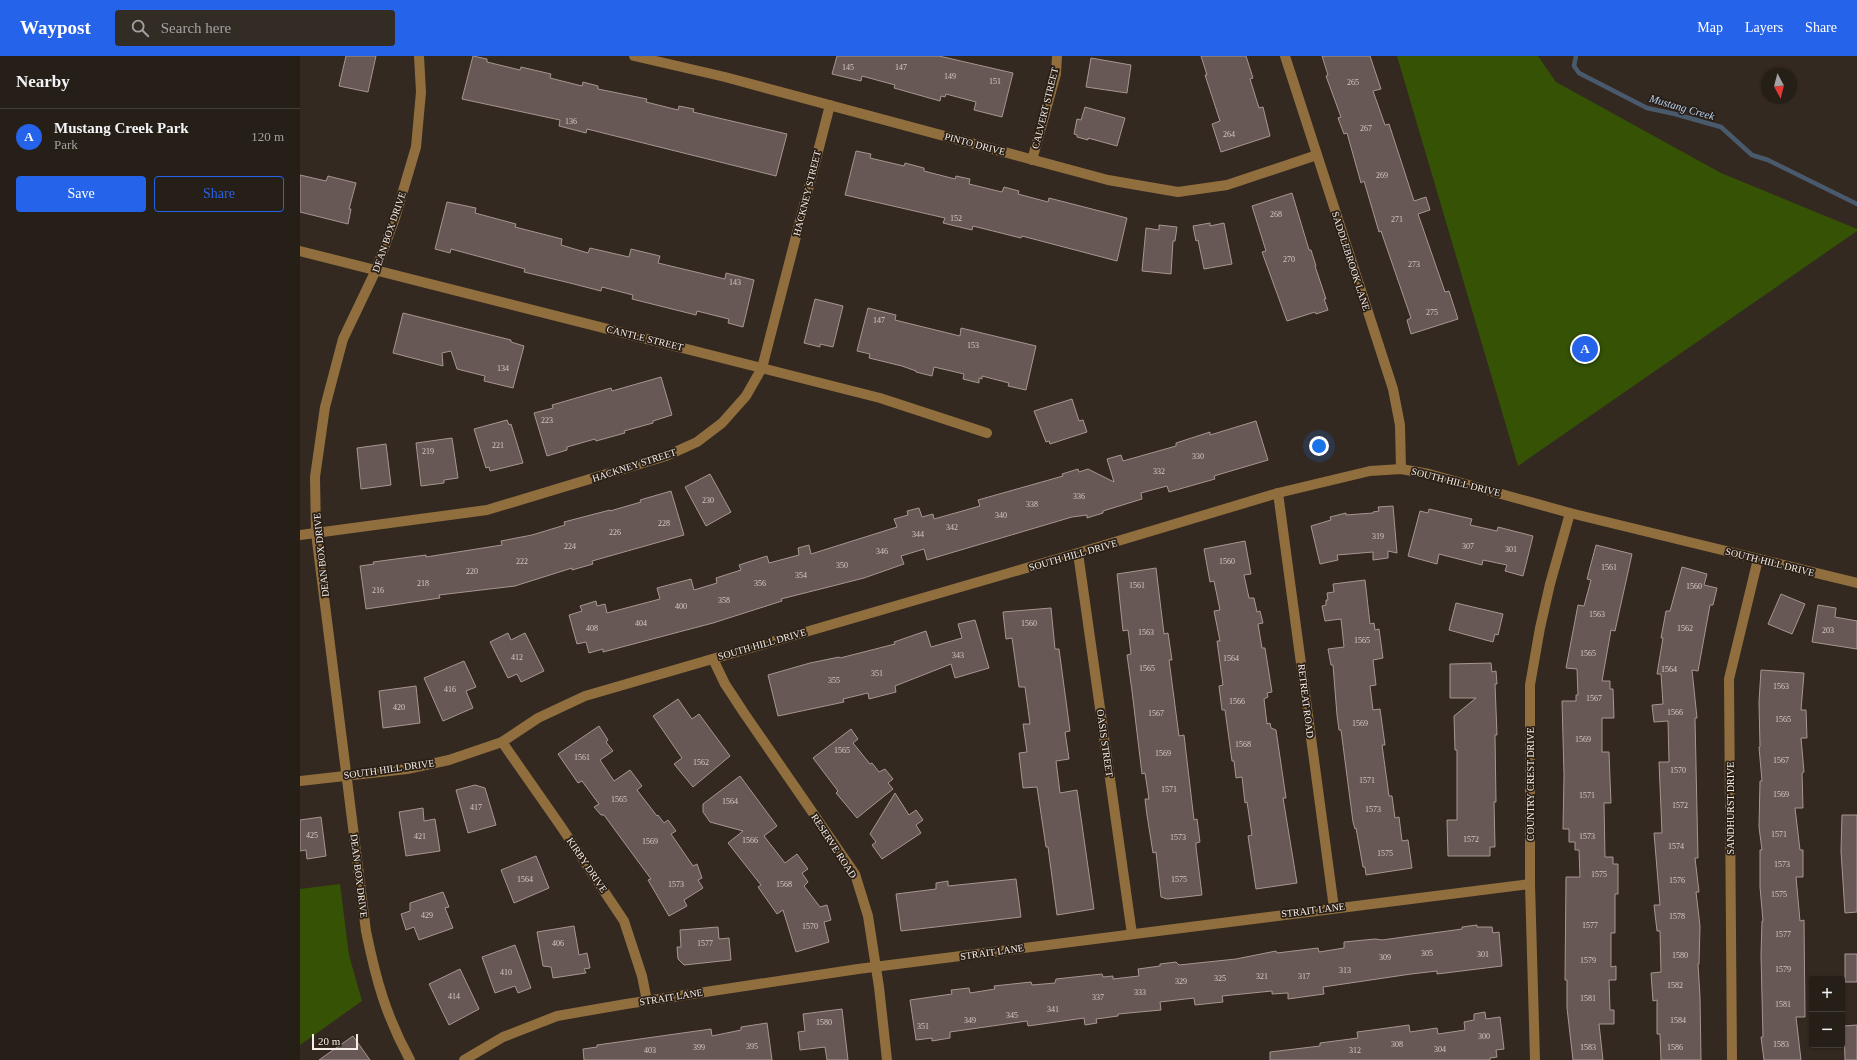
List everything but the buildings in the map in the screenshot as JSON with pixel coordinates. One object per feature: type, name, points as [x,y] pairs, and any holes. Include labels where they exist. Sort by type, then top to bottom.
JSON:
[{"type":"street","name":"DEAN BOX DRIVE","points":[[410,1060],[384,1004],[373,966],[366,931],[316,533],[315,477],[325,408],[343,339],[376,270],[395,218],[416,147],[421,92],[419,56]]},
{"type":"street","name":"PINTO DRIVE","points":[[634,56],[655,58],[1108,180],[1178,192],[1227,185],[1317,155]]},
{"type":"street","name":"CALVERT STREET","points":[[1032,160],[1056,74],[1057,56]]},
{"type":"street","name":"SADDLEBROOK LANE","points":[[1285,56],[1393,389],[1400,425],[1401,469]]},
{"type":"street","name":"HACKNEY STREET","points":[[300,535],[486,510],[666,456],[697,442],[722,423],[746,396],[762,368],[830,105]]},
{"type":"street","name":"CANTLE STREET","points":[[300,251],[880,398],[987,433]]},
{"type":"street","name":"SOUTH HILL DRIVE","points":[[300,781],[430,765],[502,742],[538,718],[570,702],[1278,493],[1370,471],[1401,469],[1429,474],[1570,513],[1857,583]]},
{"type":"street","name":"RETREAT ROAD","points":[[1278,493],[1334,908]]},
{"type":"street","name":"COUNTRY CREST DRIVE","points":[[1535,1060],[1530,884],[1530,685],[1540,628],[1550,584],[1570,513]]},
{"type":"street","name":"OASIS STREET","points":[[1078,553],[1132,934]]},
{"type":"street","name":"SANDHURST DRIVE","points":[[1732,1060],[1729,679],[1758,559]]},
{"type":"street","name":"RESERVE ROAD","points":[[713,659],[725,684],[744,713],[855,874],[868,916],[887,1060]]},
{"type":"street","name":"KIRBY DRIVE","points":[[502,742],[624,921],[642,976],[647,1001]]},
{"type":"street","name":"STRAIT LANE","points":[[464,1060],[503,1037],[557,1016],[647,1001],[876,968],[1132,934],[1530,884]]},
{"type":"green space","points":[[1397,56],[1538,56],[1556,82],[1721,173],[1857,229],[1857,231],[1518,466]]},
{"type":"green space","points":[[340,884],[349,955],[362,1001],[300,1045],[300,889]]},
{"type":"waterway","name":"Mustang Creek","points":[[1576,56],[1574,66],[1579,73],[1647,108],[1721,127],[1752,155],[1768,160],[1857,204]]},
{"type":"place","name":"Mustang Creek Park","points":[[1585,349]]}]
